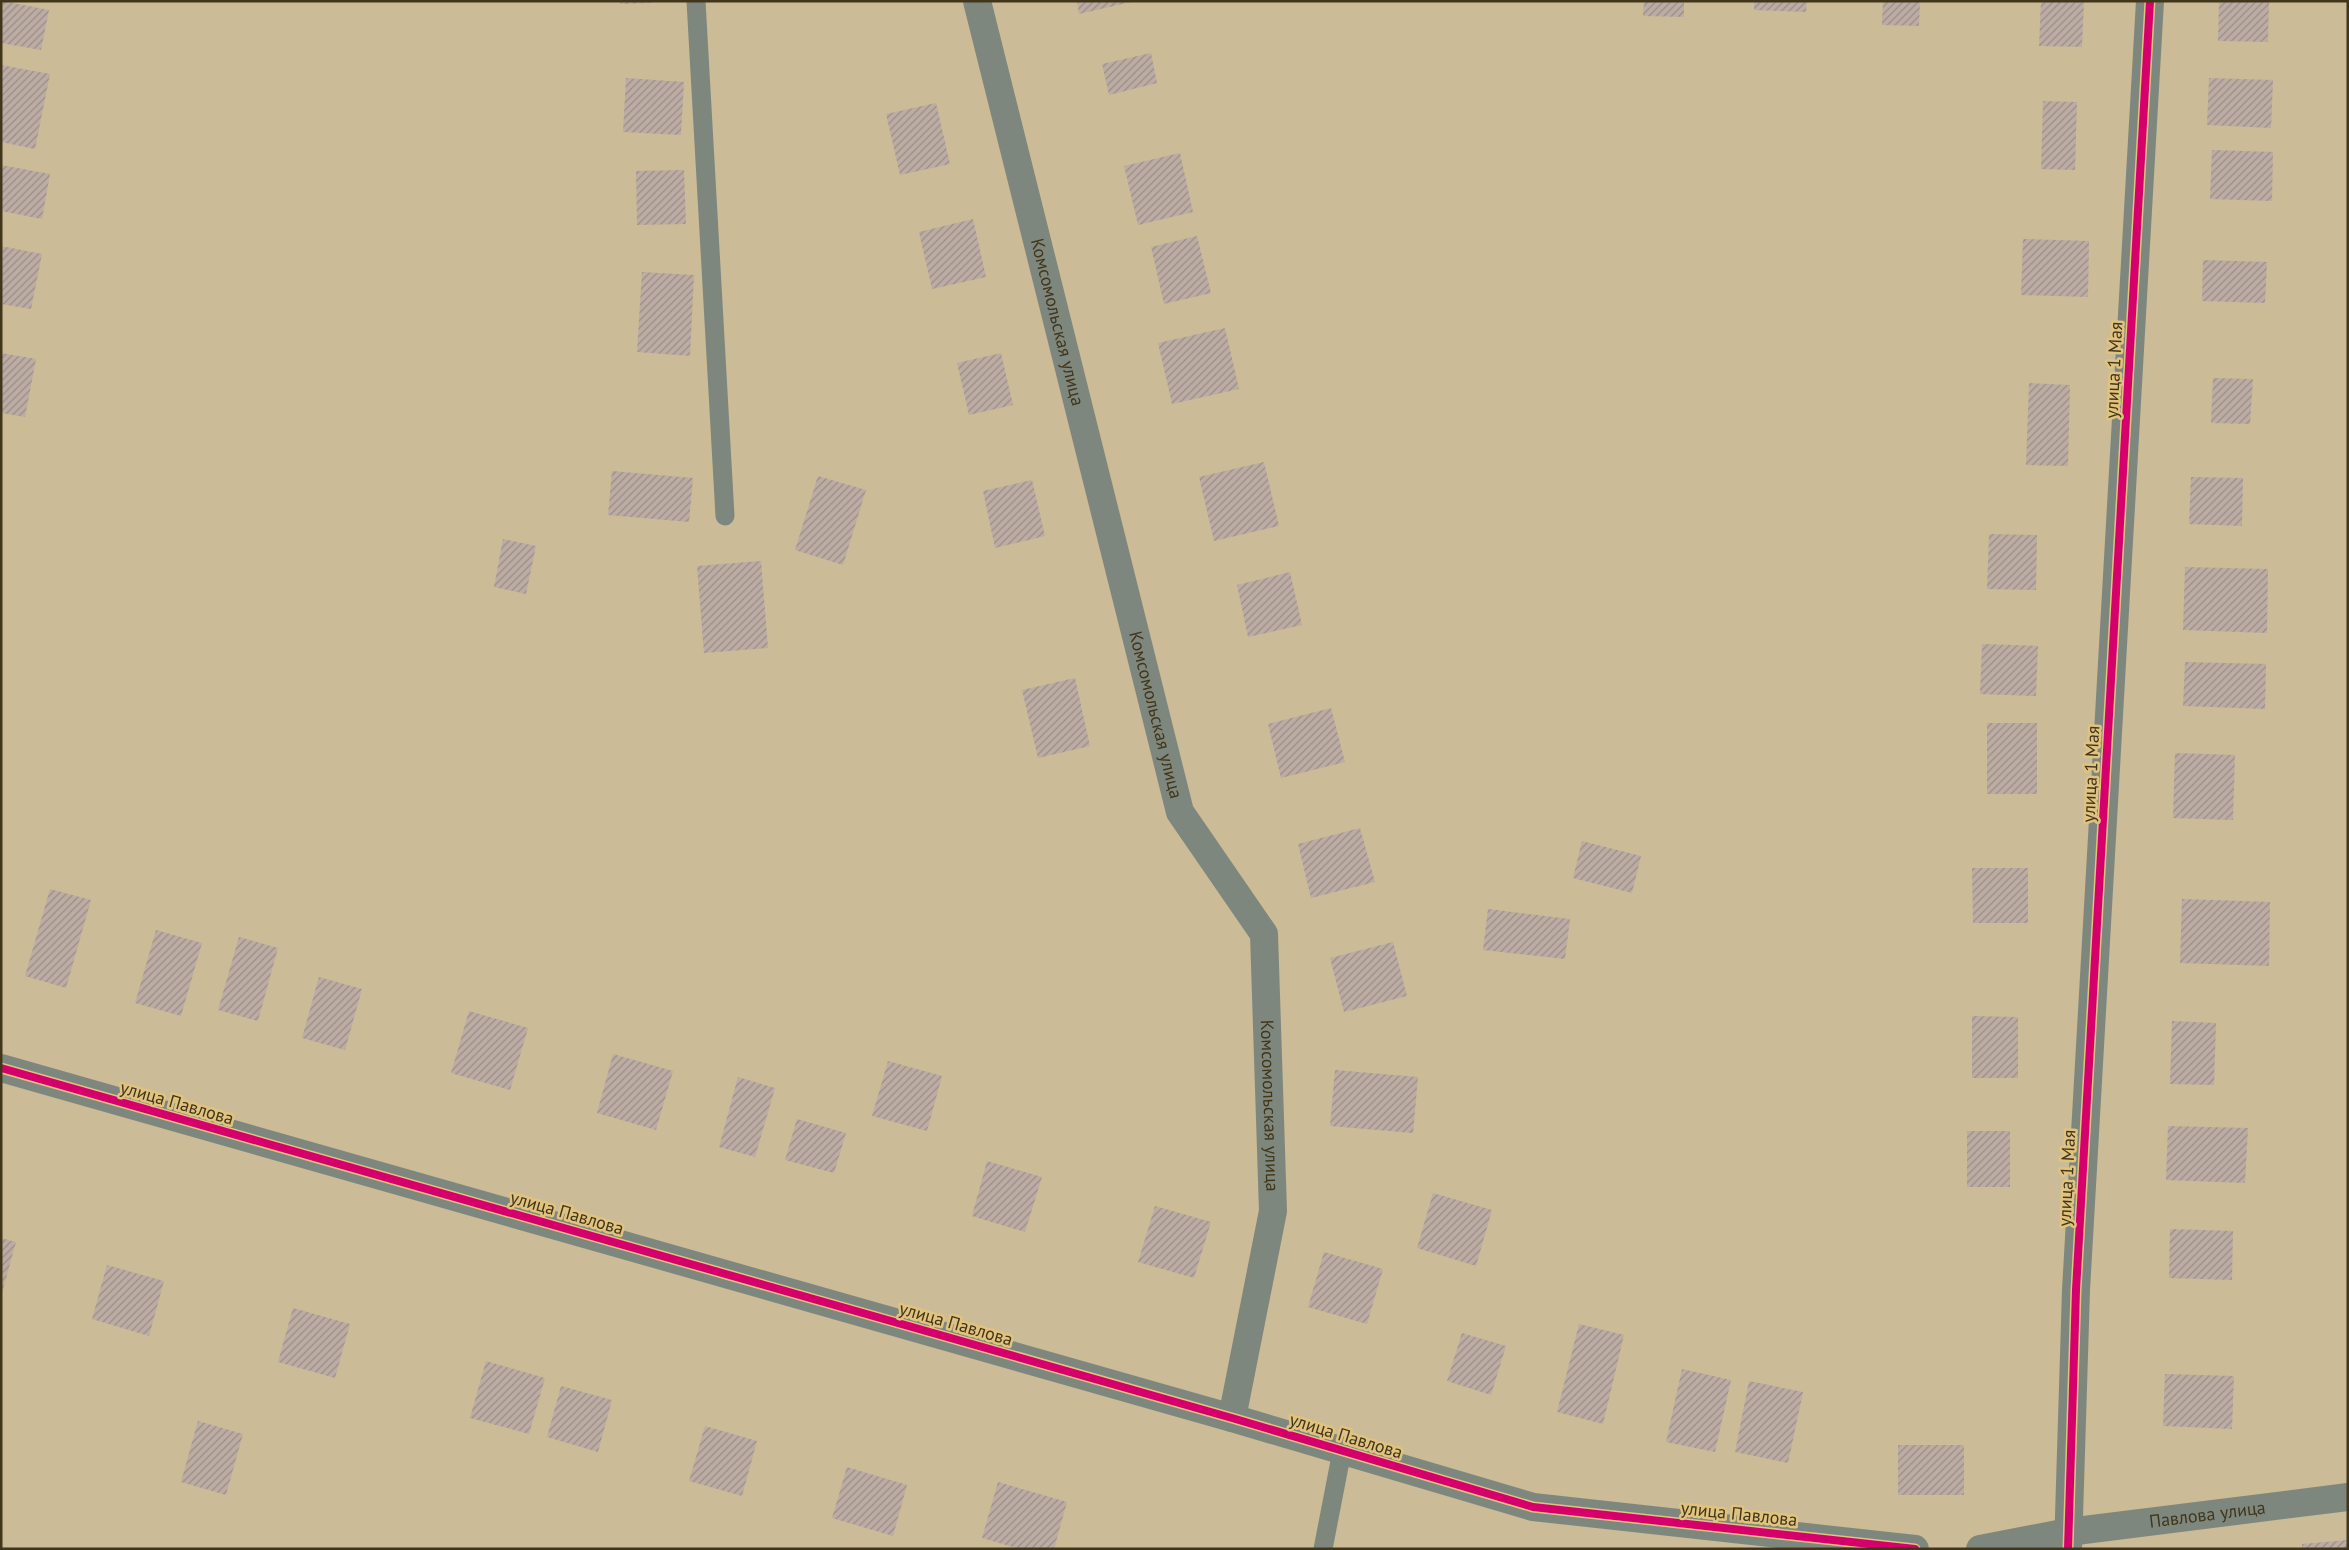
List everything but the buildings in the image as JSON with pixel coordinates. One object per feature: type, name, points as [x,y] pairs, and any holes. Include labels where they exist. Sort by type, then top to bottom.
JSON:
[{"type":"street","name":"Комсомольская улица","points":[[977,1],[1180,812],[1264,934],[1273,1211],[1232,1418]]},
{"type":"street","name":"улица 1 Мая","points":[[2068,1540],[2076,1280],[2150,1]]},
{"type":"street","name":"улица Павлова","points":[[1,1068],[1232,1418],[1533,1507],[1915,1549]]},
{"type":"street","name":"Павлова улица","points":[[2068,1540],[2348,1497]]},
{"type":"street","points":[[1980,1549],[2068,1540]]},
{"type":"lane","points":[[696,1],[725,516]]},
{"type":"lane","points":[[1323,1549],[1342,1451]]},
{"type":"cycle path","points":[[2068,1549],[2076,1290],[2150,1]]},
{"type":"cycle path","points":[[1,1068],[1232,1418],[1533,1507],[1915,1549]]}]
